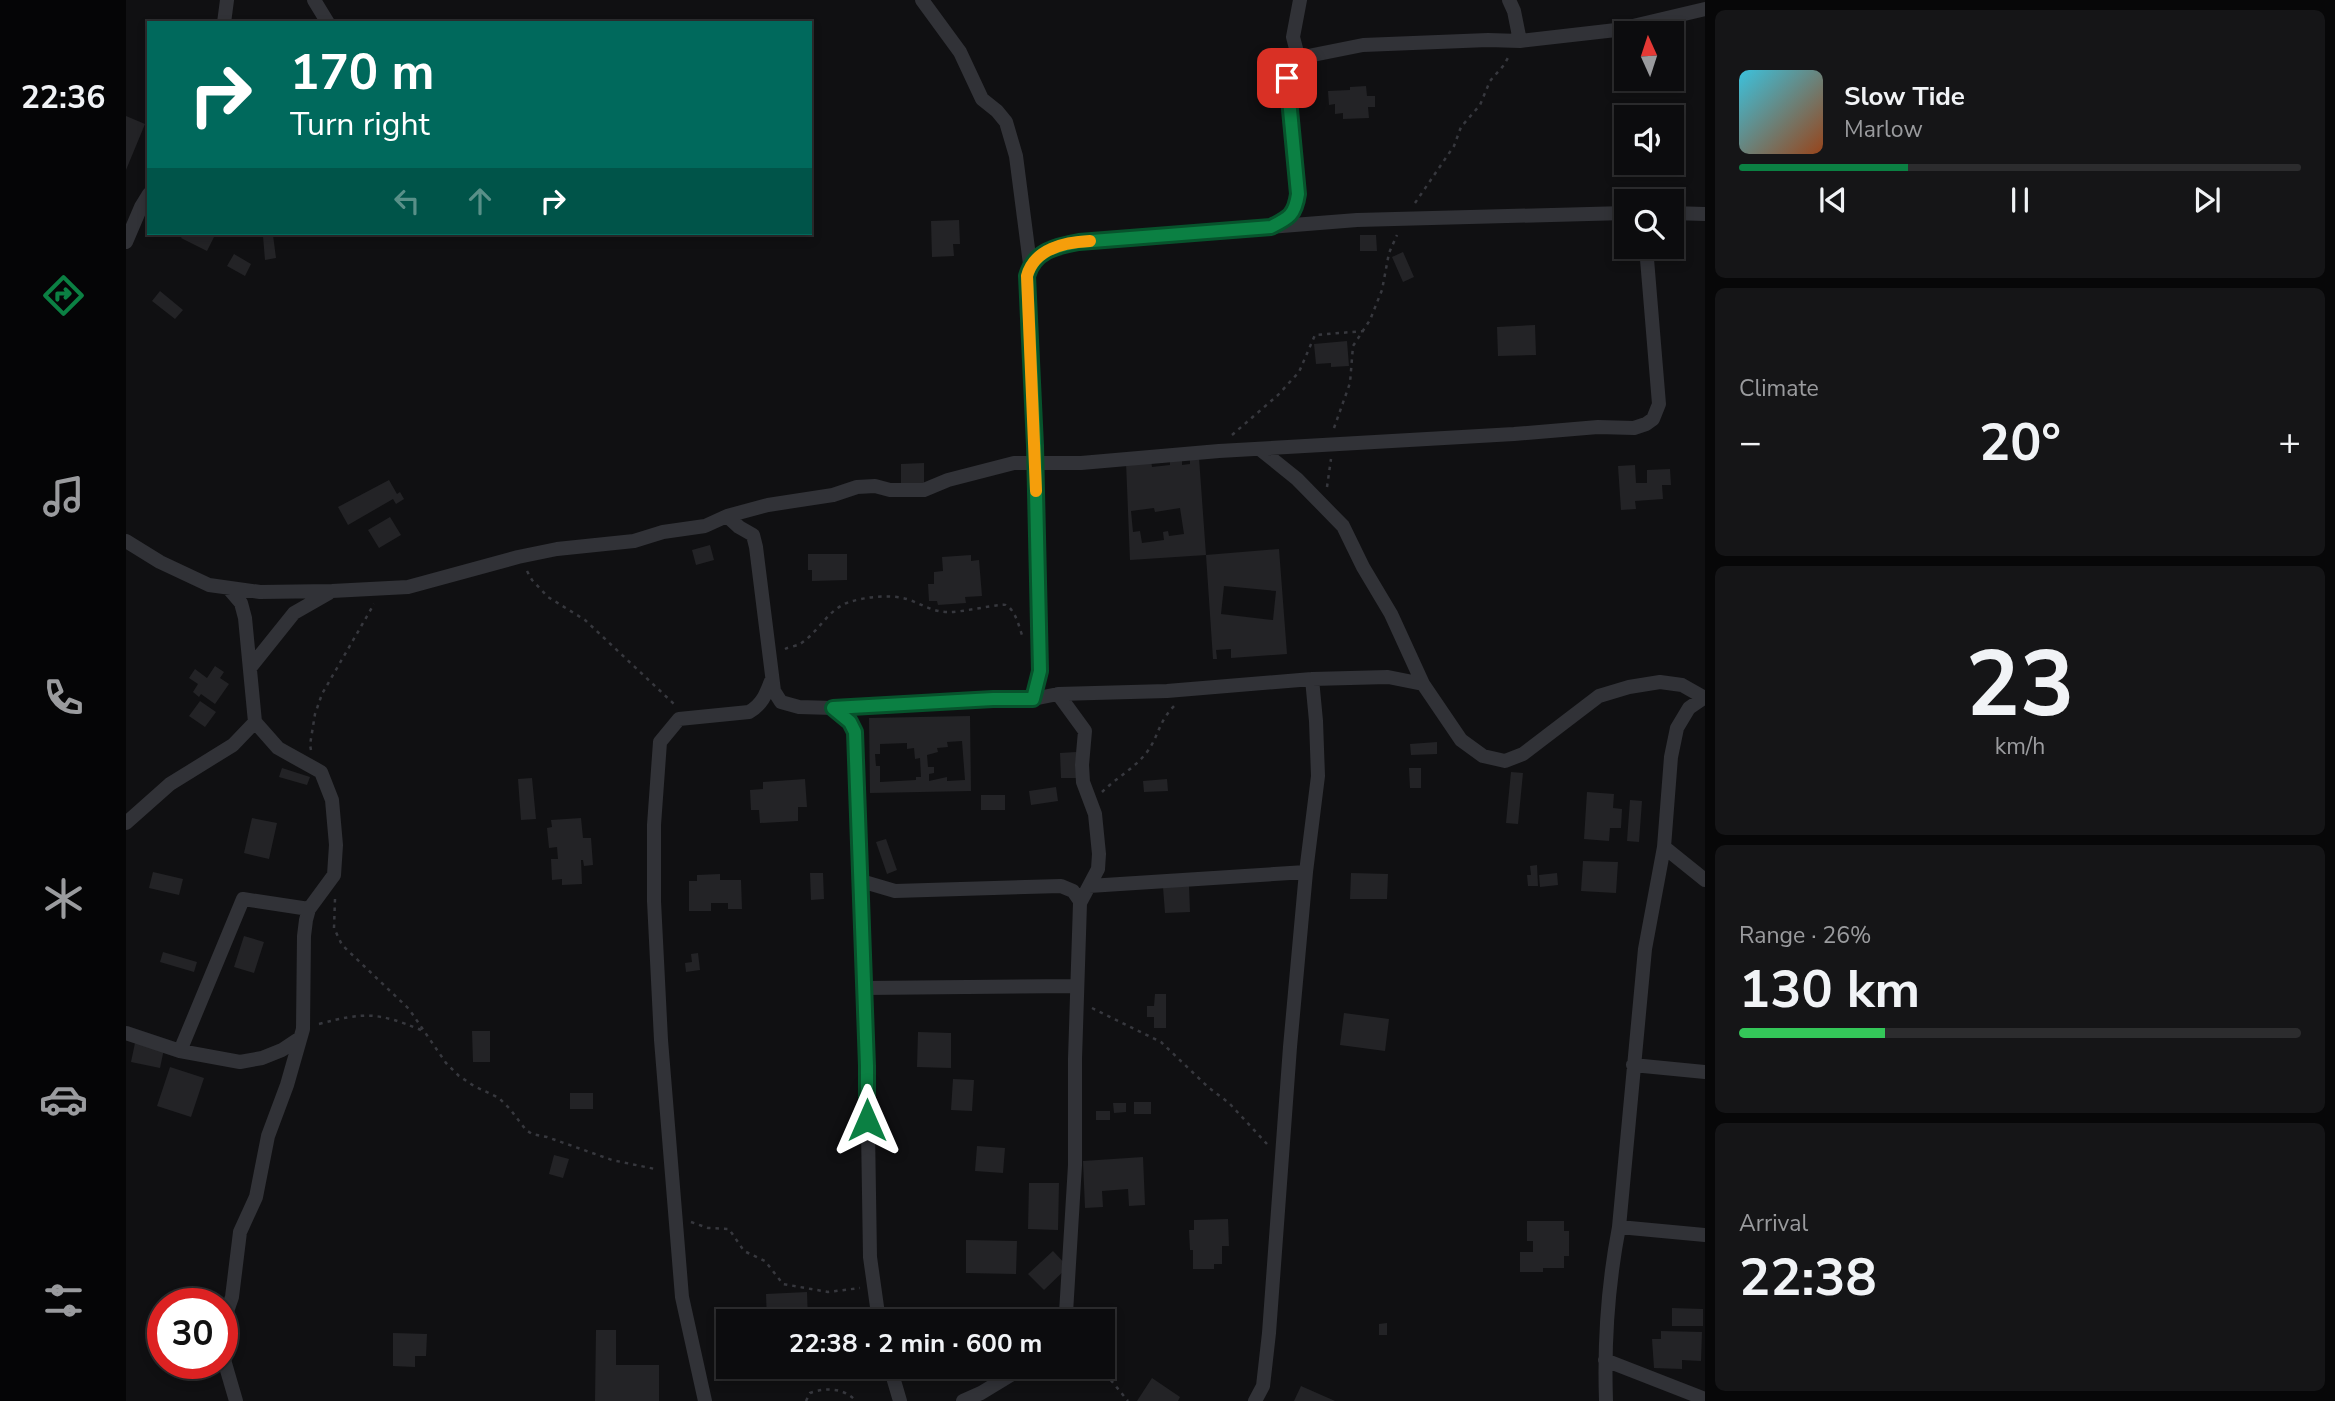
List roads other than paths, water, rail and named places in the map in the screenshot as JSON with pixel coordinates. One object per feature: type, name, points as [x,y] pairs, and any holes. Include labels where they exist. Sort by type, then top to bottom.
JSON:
[{"type":"street","points":[[225,21],[227,0]]},
{"type":"street","points":[[314,0],[327,21]]},
{"type":"street","points":[[922,0],[960,52],[982,99],[1006,122],[1016,156],[1030,264],[1027,276],[1036,462],[1040,671],[1033,699]]},
{"type":"street","points":[[1299,60],[1293,37],[1300,0]]},
{"type":"street","points":[[1509,0],[1514,11],[1517,41]]},
{"type":"street","points":[[1271,227],[1287,219],[1296,208],[1298,194],[1287,78],[1292,66],[1303,57],[1363,45],[1517,41],[1616,30],[1705,9]]},
{"type":"street","points":[[126,242],[147,197]]},
{"type":"street","points":[[1030,264],[1059,245],[1079,242],[1404,218],[1614,213]]},
{"type":"street","points":[[1684,213],[1705,214]]},
{"type":"street","points":[[126,541],[160,562],[209,585],[229,589],[384,589],[437,580],[518,556],[634,541],[663,532],[705,526],[727,516],[768,505],[833,495],[857,487],[924,490],[1014,463],[1082,463],[1219,451],[1332,446],[1598,427],[1634,428],[1653,419],[1659,404],[1647,259]]},
{"type":"street","points":[[1261,450],[1297,479],[1343,526],[1391,614],[1423,684],[1461,740],[1483,756],[1505,761],[1523,754],[1599,696],[1629,687],[1660,682],[1682,685],[1704,697],[1689,708],[1677,728],[1671,757],[1664,847],[1645,949],[1619,1227],[1612,1263],[1605,1360],[1606,1401]]},
{"type":"street","points":[[727,516],[753,535],[761,577],[774,691],[781,702],[799,707],[833,708],[1033,699],[1058,694],[1187,690],[1312,679],[1388,677],[1423,684]]},
{"type":"street","points":[[229,589],[241,603],[245,618],[255,722],[278,748],[321,772],[332,800],[336,845],[334,875],[309,909],[304,936],[301,1034],[268,1136],[256,1197],[240,1232],[233,1288]]},
{"type":"street","points":[[250,667],[294,613],[332,591]]},
{"type":"street","points":[[1255,1401],[1263,1387],[1267,1352],[1290,1047],[1318,776],[1317,721],[1312,679]]},
{"type":"street","points":[[705,1401],[682,1297],[660,1012],[653,825],[660,742],[679,719],[749,712],[763,700],[772,680]]},
{"type":"street","points":[[1058,694],[1085,731],[1083,782],[1095,814],[1099,854],[1098,869],[1080,901],[1076,993],[1076,1165],[1066,1309]]},
{"type":"street","points":[[833,708],[850,722],[855,732],[865,988],[870,1257],[877,1309]]},
{"type":"street","points":[[126,823],[170,784],[233,745],[255,722]]},
{"type":"street","points":[[1664,847],[1705,880]]},
{"type":"street","points":[[1088,886],[1306,872]]},
{"type":"street","points":[[861,881],[895,891],[1061,886],[1073,891],[1080,901]]},
{"type":"street","points":[[180,1051],[243,899],[309,909]]},
{"type":"street","points":[[865,988],[1076,993]]},
{"type":"street","points":[[126,1033],[180,1051],[240,1062],[262,1058],[282,1050],[301,1034]]},
{"type":"street","points":[[1633,1065],[1705,1072]]},
{"type":"street","points":[[1619,1227],[1705,1234]]},
{"type":"street","points":[[1605,1360],[1705,1399]]},
{"type":"street","points":[[230,1379],[236,1401]]},
{"type":"street","points":[[894,1379],[900,1401]]},
{"type":"street","points":[[963,1401],[981,1394],[1005,1379]]}]
